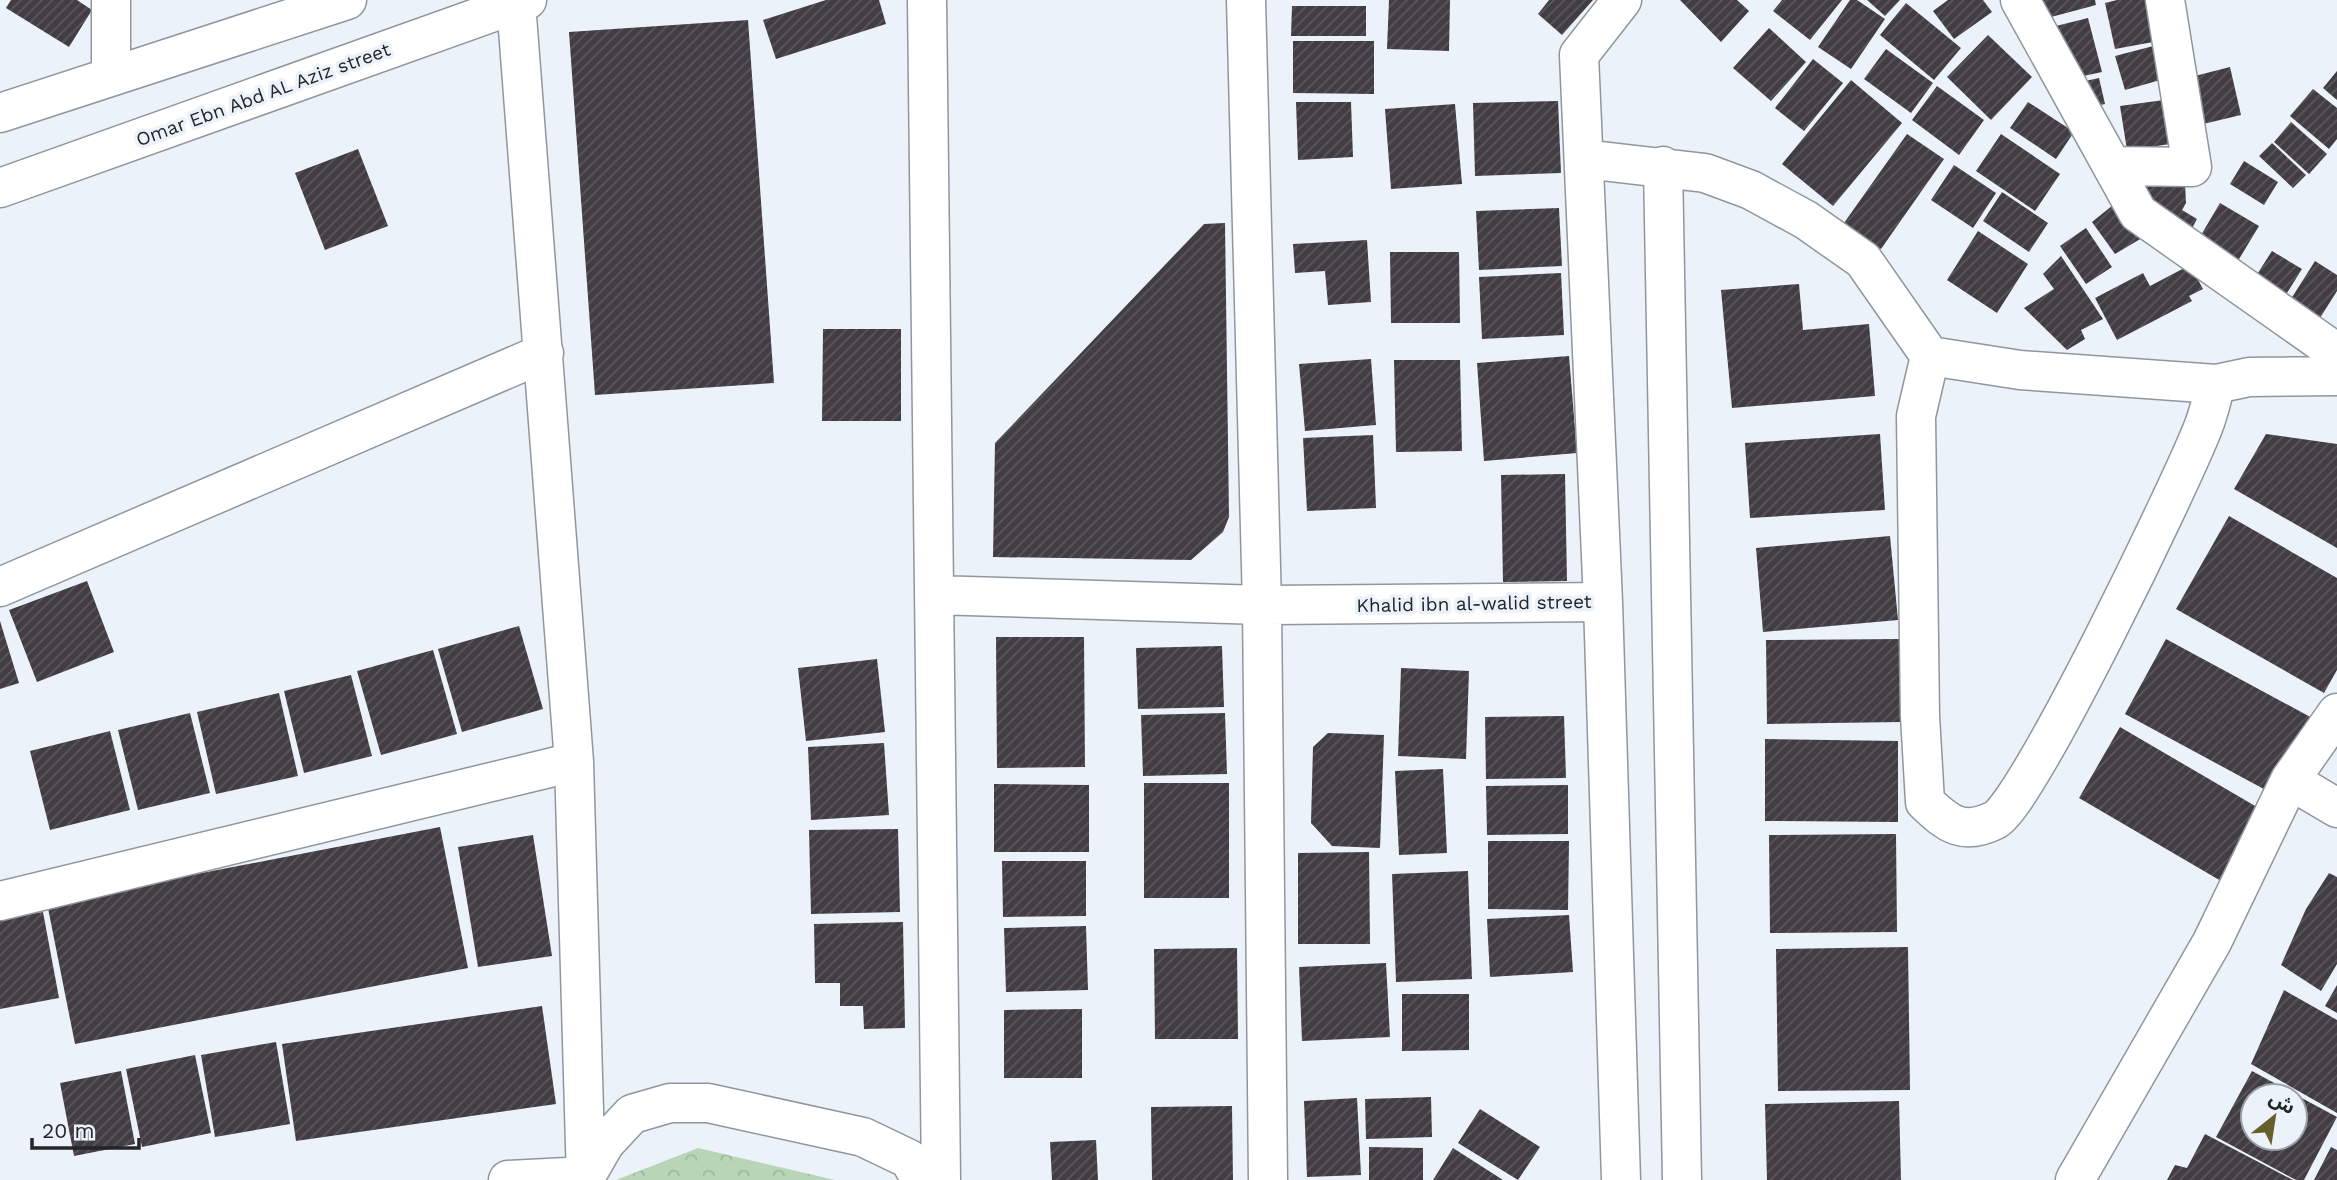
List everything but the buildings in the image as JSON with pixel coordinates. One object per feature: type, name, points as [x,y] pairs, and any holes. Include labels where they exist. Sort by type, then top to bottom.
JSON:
[{"type":"street","points":[[111,0],[111,75]]},
{"type":"street","points":[[0,113],[347,0]]},
{"type":"street","points":[[927,0],[941,1180]]},
{"type":"street","points":[[1246,0],[1262,606],[1268,1180]]},
{"type":"street","points":[[1604,602],[1579,55],[1622,0]]},
{"type":"street","points":[[2020,0],[2138,213],[2337,353]]},
{"type":"street","points":[[2112,166],[2192,167],[2165,0]]},
{"type":"street","points":[[521,2],[574,762],[586,1178]]},
{"type":"street","name":"Omar Ebn Abd AL Aziz street","points":[[0,188],[521,2]]},
{"type":"street","points":[[1584,159],[1663,166],[1705,173],[1751,190],[1806,220],[1863,260],[1930,356],[2020,370],[2217,384],[2249,377],[2337,376]]},
{"type":"street","points":[[1663,166],[1682,1180]]},
{"type":"street","points":[[0,587],[544,353]]},
{"type":"street","points":[[1930,356],[1916,416],[1920,716],[1925,802],[1947,823],[1965,828],[1997,820],[2034,767],[2142,560],[2204,426],[2217,384]]},
{"type":"street","name":"Khalid ibn al-walid street","points":[[934,595],[1262,606],[1604,602],[1621,1180]]},
{"type":"street","points":[[2075,1180],[2212,942],[2290,780],[2337,713]]},
{"type":"street","points":[[0,901],[574,762]]},
{"type":"street","points":[[2290,780],[2337,808]]},
{"type":"street","points":[[586,1178],[605,1143],[632,1114],[670,1103],[708,1103],[863,1137],[909,1159],[921,1180]]},
{"type":"street","points":[[508,1180],[586,1178]]},
{"type":"green space","points":[[698,1148],[835,1180],[616,1180]]}]
